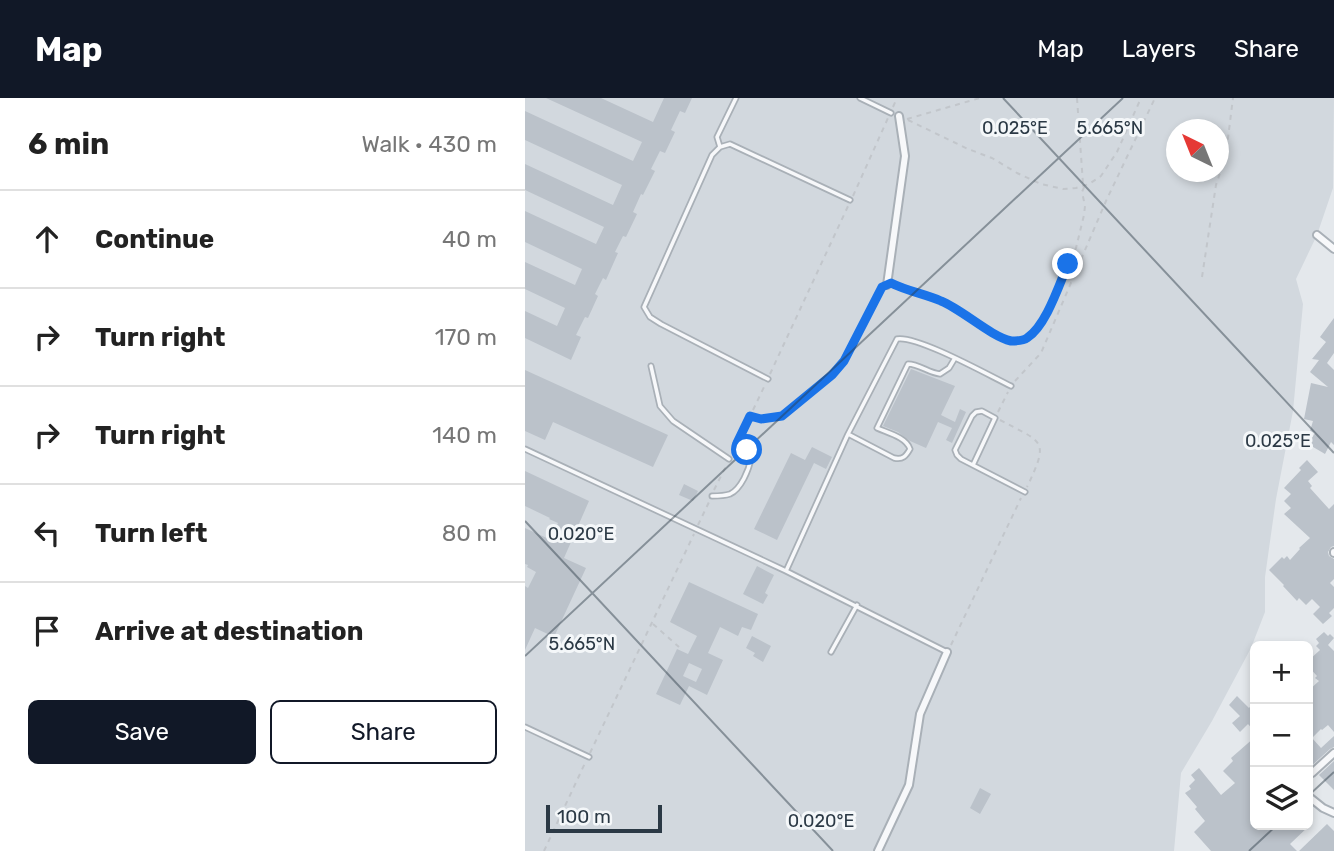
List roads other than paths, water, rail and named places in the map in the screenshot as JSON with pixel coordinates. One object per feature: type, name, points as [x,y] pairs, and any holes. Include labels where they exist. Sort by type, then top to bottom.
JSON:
[{"type":"street","points":[[887,285],[905,156],[899,116]]},
{"type":"street","points":[[1317,235],[1334,249]]},
{"type":"street","points":[[878,851],[909,785],[920,714],[947,652]]},
{"type":"street","points":[[1313,772],[1334,753]]},
{"type":"street","points":[[1313,800],[1334,813]]},
{"type":"lane","points":[[720,148],[717,137],[736,98]]},
{"type":"lane","points":[[860,98],[891,113]]},
{"type":"lane","points":[[768,379],[661,324],[650,317],[644,307],[712,155],[730,144],[850,200]]},
{"type":"lane","points":[[786,571],[848,434],[897,339],[903,338],[931,347],[1011,386]]},
{"type":"lane","points":[[848,434],[894,458],[905,457],[911,449],[909,444],[877,428],[908,364],[932,374],[940,374],[949,368],[955,358]]},
{"type":"lane","points":[[651,366],[660,406],[673,421],[729,459]]},
{"type":"lane","points":[[973,465],[995,418],[982,411],[972,416],[955,450],[957,455],[961,459],[1024,492]]},
{"type":"lane","points":[[712,496],[727,495],[736,490],[750,466],[751,458],[747,450],[737,443]]},
{"type":"lane","points":[[525,449],[857,605],[947,652]]},
{"type":"lane","points":[[831,652],[857,605]]},
{"type":"lane","points":[[525,727],[589,757]]}]
